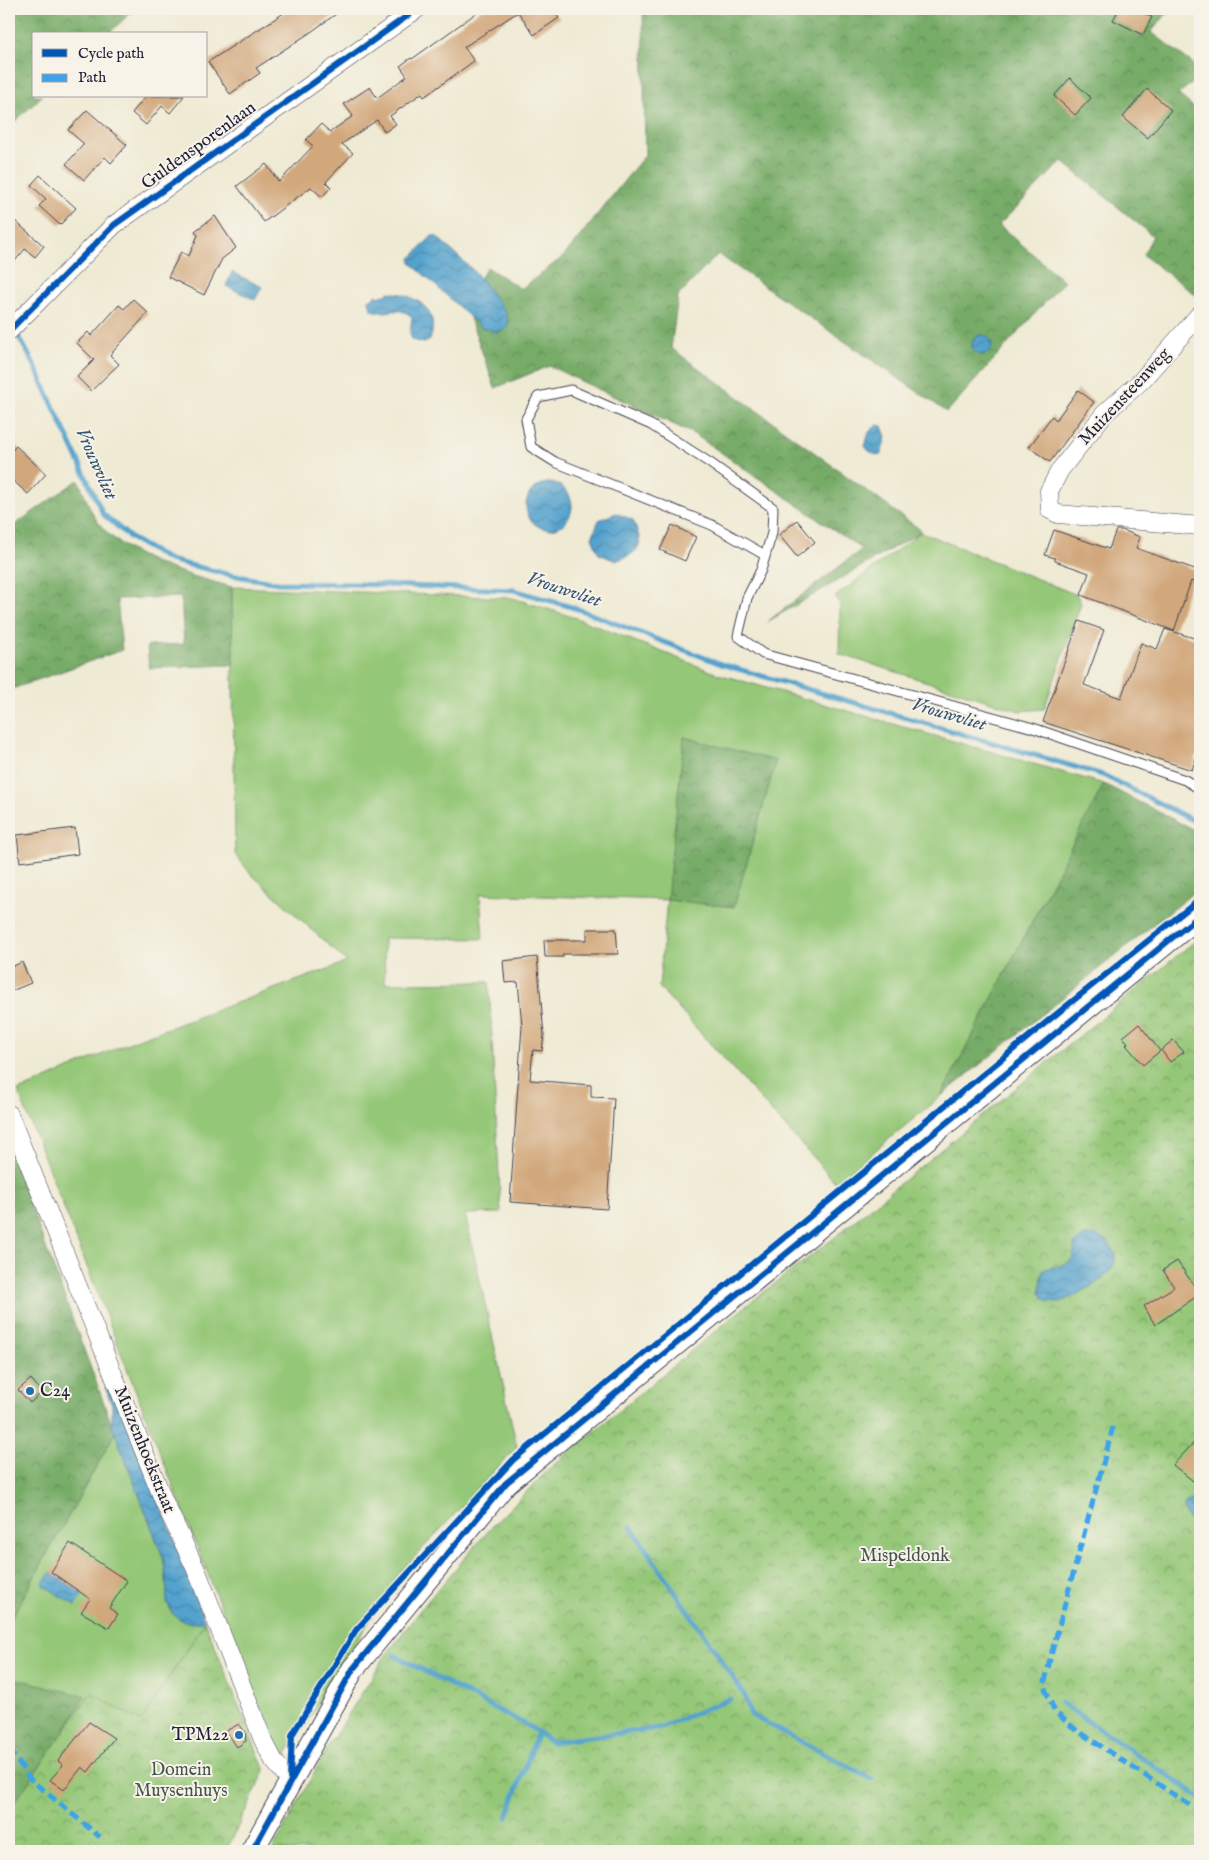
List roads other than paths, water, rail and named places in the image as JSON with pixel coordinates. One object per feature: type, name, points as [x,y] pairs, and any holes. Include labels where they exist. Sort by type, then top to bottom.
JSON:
[{"type":"street","name":"Guldensporenlaan","points":[[11,328],[114,225],[416,9]]},
{"type":"street","name":"Muizensteenweg","points":[[1200,314],[1142,381],[1104,414],[1060,470],[1049,492],[1050,510],[1058,514],[1200,526]]},
{"type":"street","points":[[252,1851],[352,1669],[506,1483],[1200,915]]},
{"type":"street","name":"Muizenhoekstraat","points":[[9,1114],[163,1499],[198,1574],[263,1740],[270,1755],[290,1780]]},
{"type":"lane","points":[[765,555],[712,525],[555,462],[531,447],[526,419],[538,396],[571,390],[651,425],[710,463],[773,508],[772,533],[761,570],[747,598],[738,636],[763,654],[1033,728],[1185,780],[1200,789]]},
{"type":"water","points":[[432,236],[436,236],[476,273],[507,314],[508,327],[499,332],[482,328],[412,264],[410,259]]},
{"type":"water","points":[[232,272],[262,287],[255,300],[226,286]]},
{"type":"water","points":[[388,292],[408,296],[423,305],[429,312],[432,320],[430,340],[424,343],[412,340],[410,333],[412,317],[407,313],[401,311],[381,312],[371,309],[369,300],[377,295],[377,297],[388,294]]},
{"type":"water","points":[[982,335],[989,338],[992,345],[989,352],[982,355],[975,352],[972,345],[975,338]]},
{"type":"water","points":[[877,425],[882,426],[886,437],[881,455],[872,453],[865,446],[869,432]]},
{"type":"water","points":[[549,483],[562,487],[568,493],[572,506],[568,519],[562,525],[549,529],[536,525],[530,519],[526,506],[530,493],[536,487]]},
{"type":"water","points":[[616,513],[633,520],[639,536],[639,542],[636,550],[616,561],[599,554],[592,537],[599,520]]},
{"type":"water","points":[[1096,1235],[1108,1243],[1114,1252],[1115,1260],[1112,1268],[1106,1275],[1087,1289],[1066,1300],[1059,1302],[1047,1301],[1040,1293],[1043,1270],[1068,1263],[1074,1256],[1074,1244],[1084,1236]]},
{"type":"water","points":[[112,1384],[187,1570],[204,1619],[203,1622],[191,1623],[179,1619],[172,1613],[167,1602],[163,1557],[112,1425],[112,1405],[105,1387]]},
{"type":"water","points":[[1200,1495],[1199,1525],[1188,1519],[1184,1507],[1185,1504]]},
{"type":"water","points":[[51,1572],[83,1594],[75,1606],[42,1584]]},
{"type":"waterway","name":"Vrouwvliet","points":[[16,332],[33,362],[103,514],[132,539],[169,560],[231,575],[278,583],[514,590],[578,609],[721,664],[1103,775],[1200,824]]},
{"type":"waterway","points":[[631,1527],[744,1694],[751,1715],[872,1779]]},
{"type":"waterway","points":[[394,1655],[532,1728],[551,1742],[659,1728],[730,1699]]},
{"type":"waterway","points":[[1061,1703],[1200,1797]]},
{"type":"waterway","points":[[507,1817],[538,1732]]},
{"type":"place","name":"C24","points":[[30,1391]]},
{"type":"place","name":"TPM22","points":[[239,1735]]},
{"type":"park label","name":"Mispeldonk","points":[[905,1556]]},
{"type":"park label","name":"Domein Muysenhuys","points":[[181,1780]]}]
